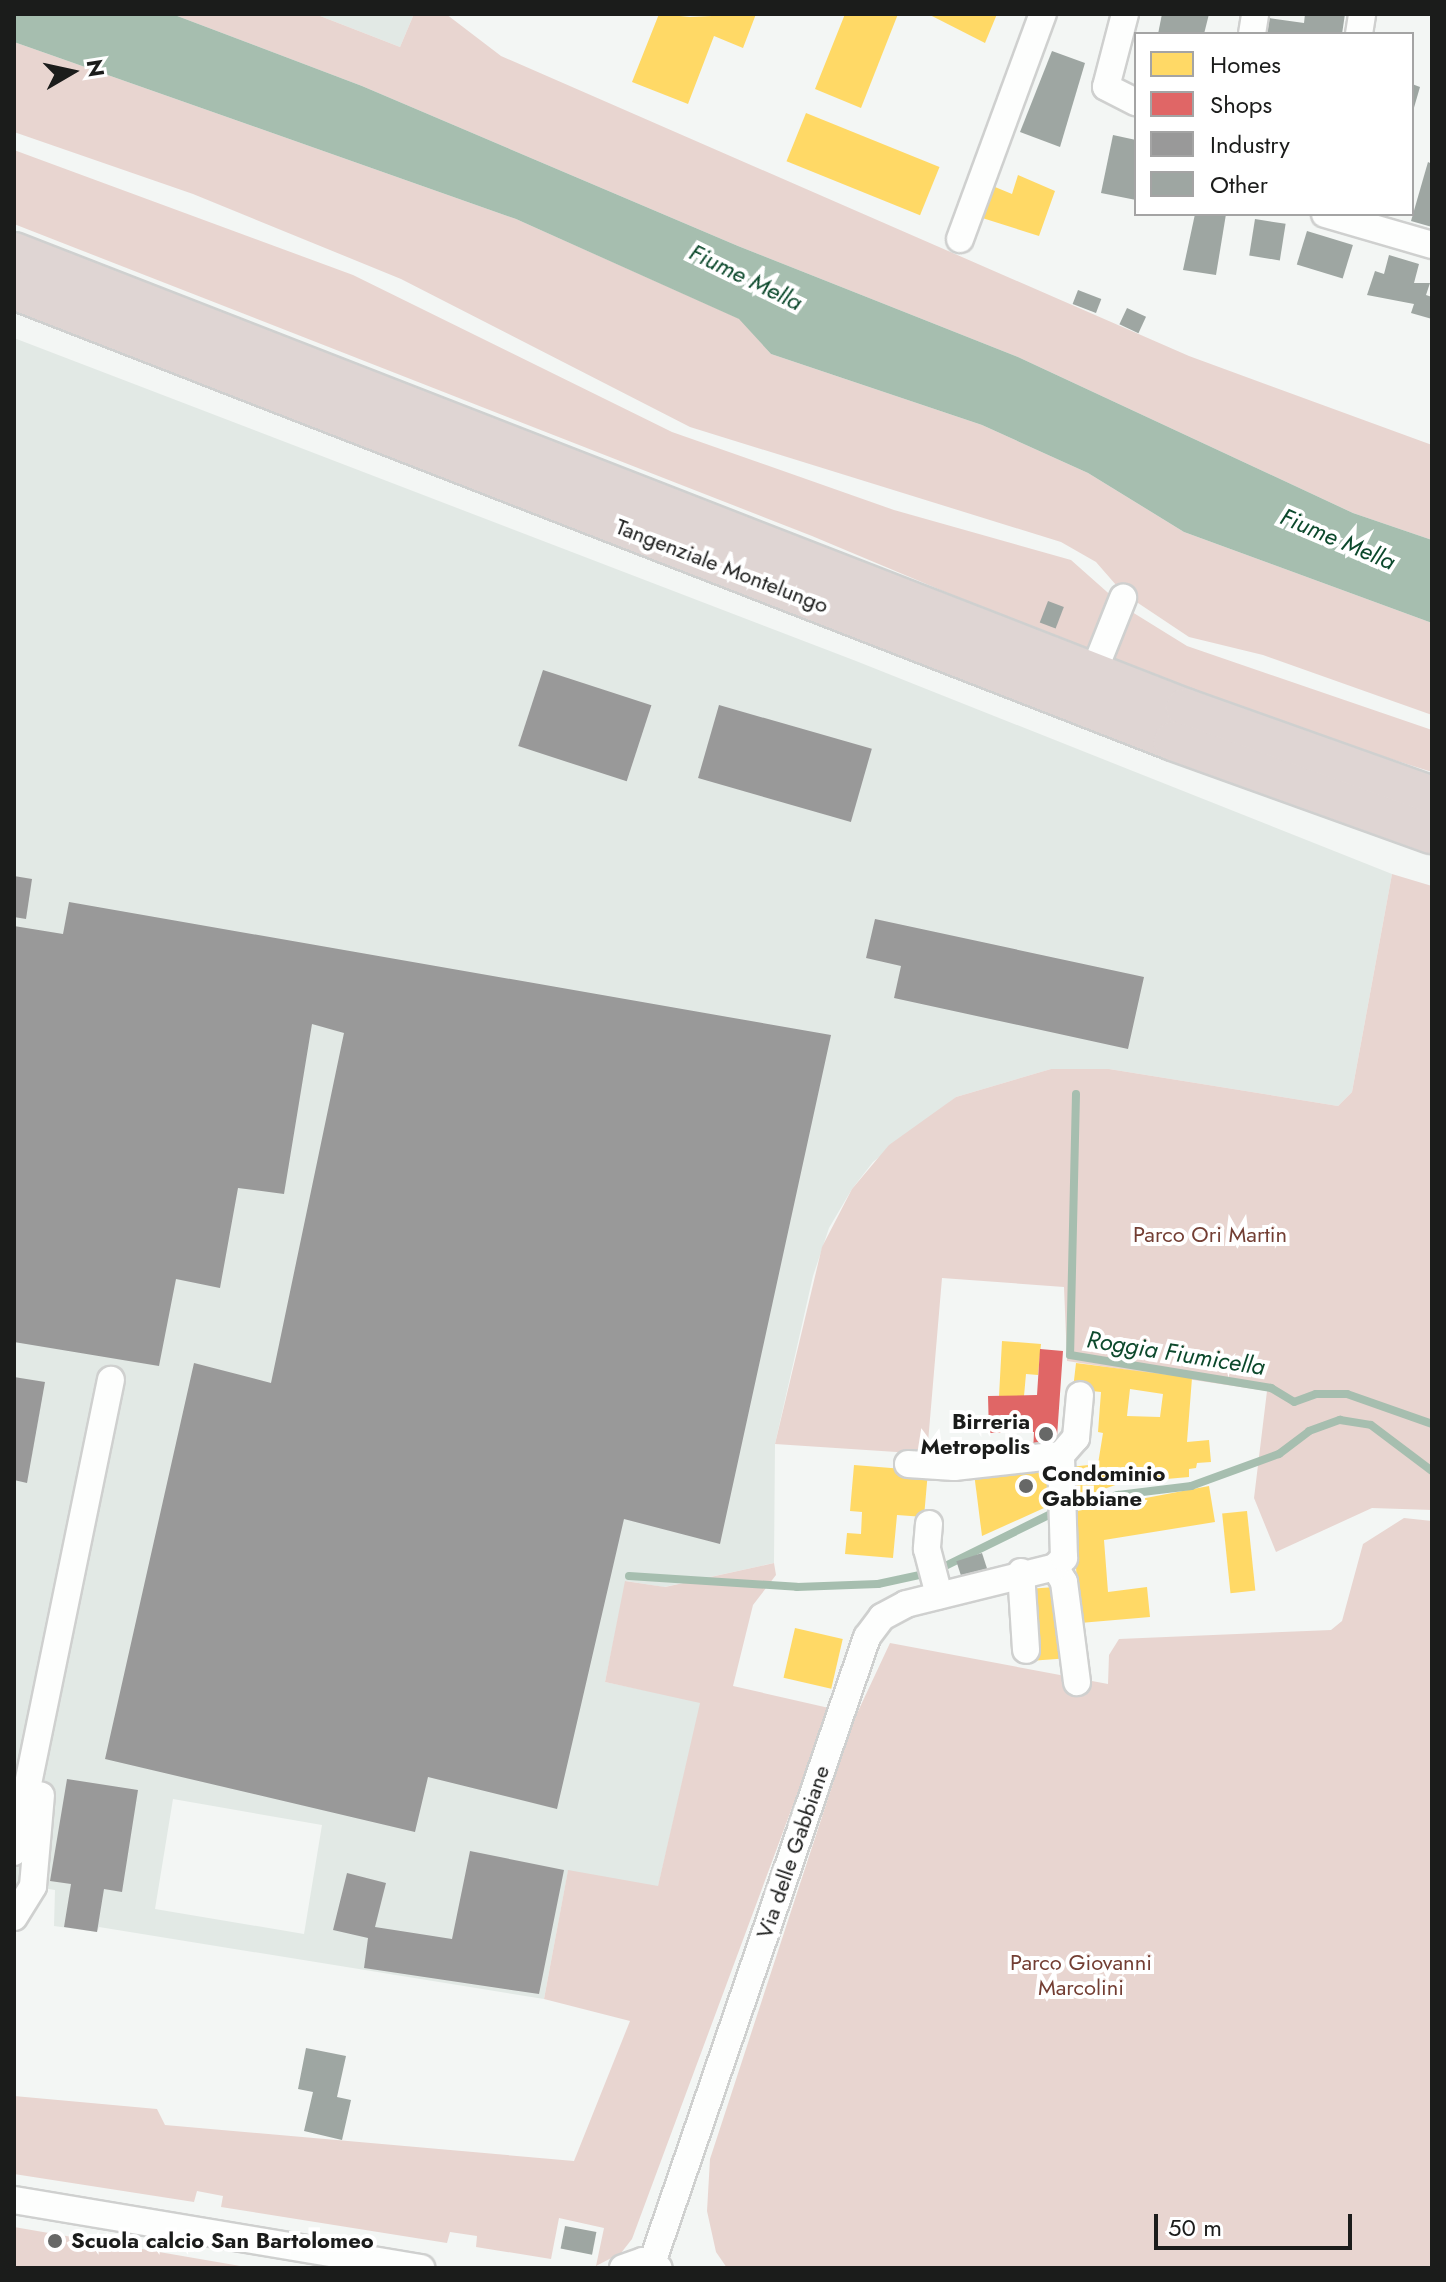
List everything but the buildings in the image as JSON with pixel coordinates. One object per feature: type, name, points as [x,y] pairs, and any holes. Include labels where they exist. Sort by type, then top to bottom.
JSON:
[{"type":"highway","name":"Tangenziale Montelungo","points":[[14,252],[1094,671],[1432,796]]},
{"type":"highway","name":"Tangenziale Montelungo","points":[[14,290],[1173,741],[1432,834]]},
{"type":"street","points":[[960,239],[1043,14]]},
{"type":"street","points":[[1125,14],[1106,87],[1134,101]]},
{"type":"street","points":[[1332,216],[1432,245]]},
{"type":"street","points":[[1094,671],[1123,598]]},
{"type":"street","points":[[14,1852],[111,1380]]},
{"type":"street","points":[[908,1464],[954,1467],[1061,1455],[1076,1438],[1080,1395]]},
{"type":"street","points":[[1061,1455],[1064,1558],[1055,1567],[1064,1582],[1077,1682]]},
{"type":"street","points":[[928,1536],[939,1595]]},
{"type":"street","name":"Via delle Gabbiane","points":[[656,2266],[867,1637],[882,1617],[939,1595],[1021,1572],[1055,1567]]},
{"type":"street","points":[[1021,1572],[1026,1650]]},
{"type":"street","points":[[14,1917],[33,1886],[48,1697]]},
{"type":"street","points":[[14,2200],[421,2268]]},
{"type":"street","points":[[623,2268],[634,2262],[656,2266]]},
{"type":"shaded area","points":[[315,14],[414,14],[400,47]]},
{"type":"shaded area","points":[[14,338],[856,661],[1392,874],[1352,1092],[1338,1106],[1109,1069],[1051,1069],[956,1097],[873,1162],[852,1189],[829,1228],[813,1276],[775,1444],[774,1563],[664,1587],[626,1581],[605,1682],[701,1702],[658,1887],[568,1871],[544,1999],[99,1927],[97,1932],[54,1926],[55,1890],[14,1883]],"holes":[[[173,1799],[322,1825],[304,1934],[155,1909]]]},
{"type":"green space","points":[[172,14],[315,14],[400,47],[414,14],[446,14],[501,56],[1189,356],[1432,445],[1432,540],[1353,513],[1018,357],[738,246],[362,86]]},
{"type":"green space","points":[[14,42],[516,219],[740,319],[771,354],[982,425],[1088,473],[1184,532],[1432,623],[1432,715],[1263,655],[1189,637],[1123,593],[1096,562],[1061,542],[690,427],[401,279],[193,194],[14,132]]},
{"type":"green space","points":[[14,150],[353,275],[672,432],[894,510],[1071,560],[1124,607],[1187,646],[1432,730],[1432,772],[1312,734],[1050,636],[812,536],[14,224]]},
{"type":"green space","name":"Parco Ori Martin","points":[[1392,874],[1432,886],[1432,1510],[1372,1508],[1276,1552],[1254,1498],[1267,1391],[1067,1361],[1064,1287],[942,1278],[927,1454],[775,1444],[822,1247],[852,1189],[889,1145],[956,1097],[1051,1069],[1109,1069],[1338,1106],[1352,1092]]},
{"type":"green space","name":"Parco Giovanni Marcolini","points":[[1404,1518],[1432,1521],[1432,2268],[727,2268],[716,2252],[707,2211],[710,2159],[853,1722],[890,1643],[1108,1684],[1109,1655],[1119,1639],[1331,1630],[1342,1621],[1363,1544]]},
{"type":"green space","points":[[774,1563],[776,1575],[753,1605],[733,1686],[829,1708],[632,2239],[621,2253],[596,2266],[604,2228],[559,2218],[551,2259],[476,2247],[477,2236],[450,2232],[447,2243],[221,2207],[223,2196],[197,2191],[194,2202],[14,2174],[14,2096],[157,2109],[165,2125],[574,2161],[630,2021],[544,1999],[568,1870],[658,1886],[700,1703],[605,1682],[625,1581],[665,1587]]},
{"type":"green space","name":"Scuola calcio San Bartolomeo","points":[[14,2227],[252,2268],[14,2268]]},
{"type":"water","name":"Fiume Mella","points":[[14,14],[172,14],[362,86],[738,246],[1018,357],[1353,513],[1432,540],[1432,623],[1184,532],[1088,473],[982,425],[771,354],[739,319],[516,219],[14,42]]},
{"type":"waterway","name":"Roggia Fiumicella","points":[[1076,1094],[1070,1355],[1271,1388],[1294,1402],[1316,1394],[1347,1394],[1432,1424]]},
{"type":"waterway","points":[[629,1576],[797,1587],[878,1584],[933,1572],[1059,1510],[1118,1495],[1191,1486],[1279,1454],[1309,1431],[1340,1420],[1371,1425],[1432,1471]]},
{"type":"place","name":"Birreria Metropolis","points":[[1046,1434]]},
{"type":"place","name":"Condominio Gabbiane","points":[[1026,1486]]},
{"type":"place","name":"Scuola calcio San Bartolomeo","points":[[55,2241]]}]
